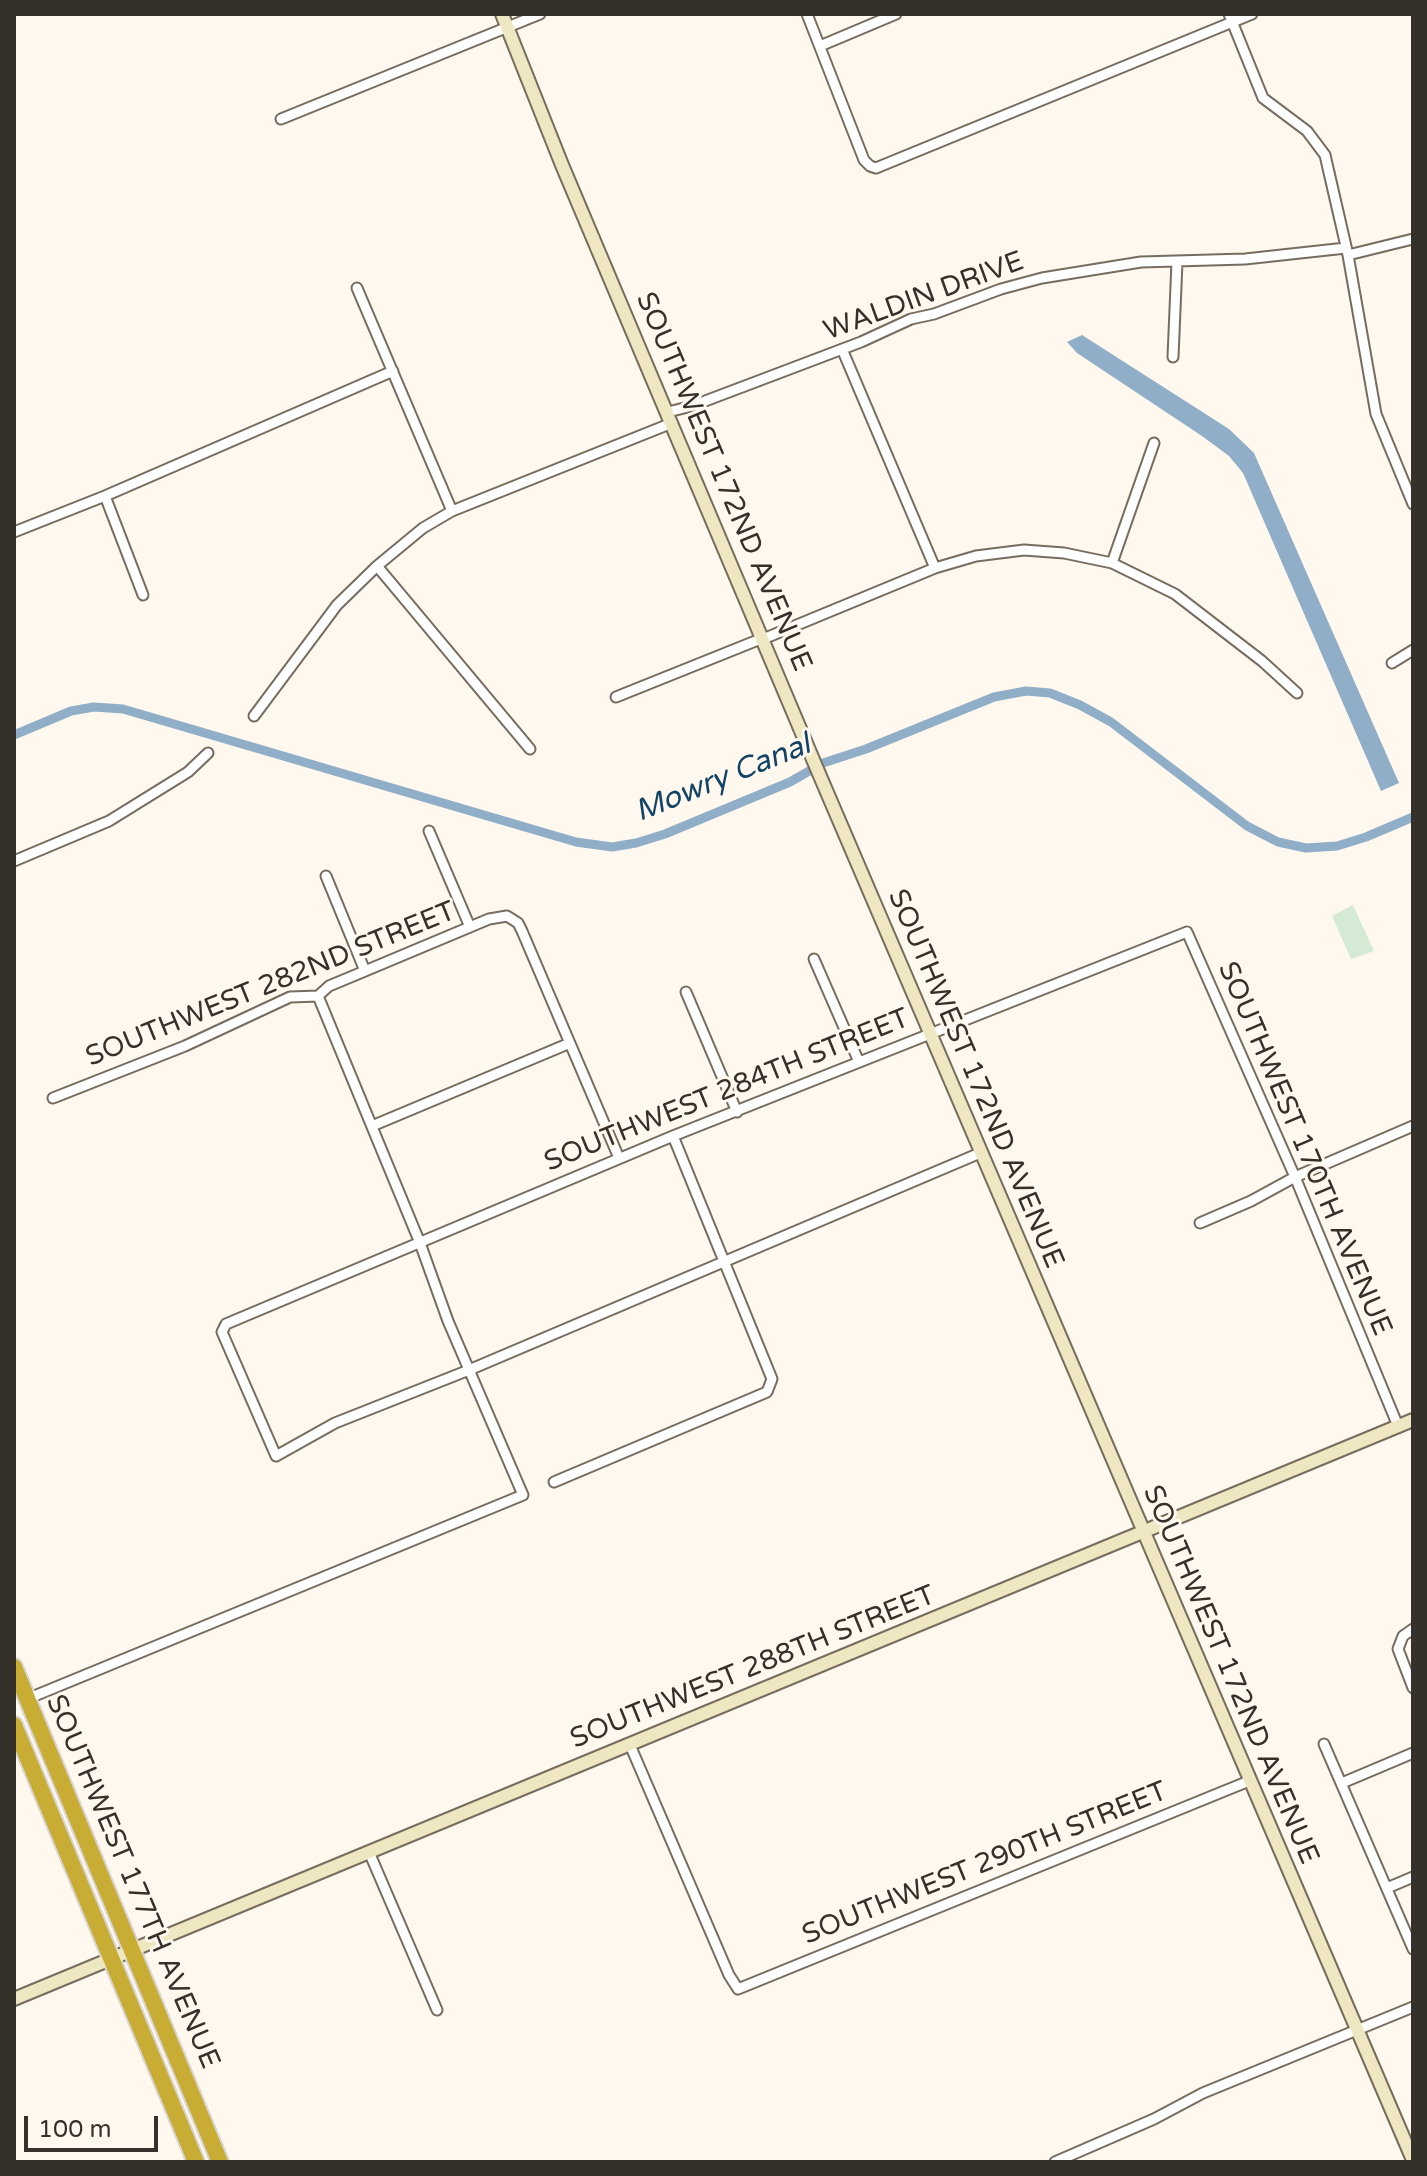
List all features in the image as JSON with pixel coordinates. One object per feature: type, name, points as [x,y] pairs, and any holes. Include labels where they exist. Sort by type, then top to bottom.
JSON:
[{"type":"highway","name":"SOUTHWEST 177TH AVENUE","points":[[14,1667],[220,2162]]},
{"type":"highway","name":"SOUTHWEST 177TH AVENUE","points":[[14,1725],[196,2162]]},
{"type":"street","name":"SOUTHWEST 172ND AVENUE","points":[[502,14],[562,165],[980,1153],[1413,2160]]},
{"type":"street","points":[[281,119],[540,14]]},
{"type":"street","points":[[807,14],[864,160],[876,168],[1230,18],[1252,14]]},
{"type":"street","points":[[820,46],[896,14]]},
{"type":"street","points":[[1230,18],[1263,98],[1307,131],[1325,155],[1347,252],[1376,414],[1413,504]]},
{"type":"street","name":"WALDIN DRIVE","points":[[254,716],[337,605],[423,528],[452,511],[692,406],[842,349],[911,319],[1042,278],[1141,262],[1347,252],[1413,239]]},
{"type":"street","points":[[1173,357],[1177,262]]},
{"type":"street","points":[[357,288],[452,511]]},
{"type":"street","points":[[842,349],[935,568]]},
{"type":"street","points":[[14,532],[105,496],[393,371]]},
{"type":"street","points":[[1112,563],[1154,443]]},
{"type":"street","points":[[105,496],[143,595]]},
{"type":"street","points":[[616,697],[935,568],[976,556],[1024,550],[1064,553],[1112,563],[1175,594],[1262,661],[1297,693]]},
{"type":"street","points":[[377,566],[530,749]]},
{"type":"street","points":[[1392,663],[1413,650]]},
{"type":"street","points":[[14,861],[109,821],[188,772],[208,753]]},
{"type":"street","points":[[429,831],[470,927]]},
{"type":"street","points":[[326,876],[365,971]]},
{"type":"street","name":"SOUTHWEST 282ND STREET","points":[[53,1098],[199,1040],[290,997],[318,996],[329,986],[489,919],[507,916],[518,923],[522,931],[570,1043]]},
{"type":"street","name":"SOUTHWEST 284TH STREET","points":[[469,1370],[335,1423],[276,1456],[222,1332],[226,1324],[619,1158],[1187,932]]},
{"type":"street","name":"SOUTHWEST 170TH AVENUE","points":[[1187,932],[1295,1177],[1398,1426]]},
{"type":"street","points":[[814,959],[859,1062]]},
{"type":"street","points":[[686,992],[737,1112]]},
{"type":"street","points":[[27,1699],[523,1495],[448,1321],[420,1243],[318,996]]},
{"type":"street","points":[[372,1126],[570,1043],[619,1158]]},
{"type":"street","points":[[1200,1223],[1251,1201],[1295,1177],[1413,1126]]},
{"type":"street","points":[[554,1482],[767,1392],[772,1379],[673,1136]]},
{"type":"street","points":[[469,1370],[980,1153]]},
{"type":"street","name":"SOUTHWEST 288TH STREET","points":[[14,1999],[1413,1420]]},
{"type":"street","points":[[1413,1629],[1403,1636],[1398,1649],[1413,1688]]},
{"type":"street","points":[[1324,1744],[1413,1949]]},
{"type":"street","name":"SOUTHWEST 290TH STREET","points":[[630,1745],[729,1975],[738,1989],[1249,1781]]},
{"type":"street","points":[[1342,1783],[1413,1753]]},
{"type":"street","points":[[369,1852],[437,2010]]},
{"type":"street","points":[[1387,1888],[1413,1877]]},
{"type":"street","points":[[1055,2162],[1154,2119],[1203,2093],[1413,2007]]},
{"type":"green space","points":[[1353,905],[1374,951],[1351,959],[1332,916]]},
{"type":"water","points":[[1082,335],[1229,429],[1254,453],[1399,783],[1381,791],[1243,473],[1229,456],[1202,436],[1077,353],[1067,342]]},
{"type":"waterway","name":"Mowry Canal","points":[[14,735],[71,711],[94,707],[123,709],[576,842],[612,847],[665,834],[790,782],[823,763],[866,749],[994,697],[1026,691],[1050,693],[1111,722],[1247,826],[1278,842],[1306,848],[1337,846],[1413,817]]}]
